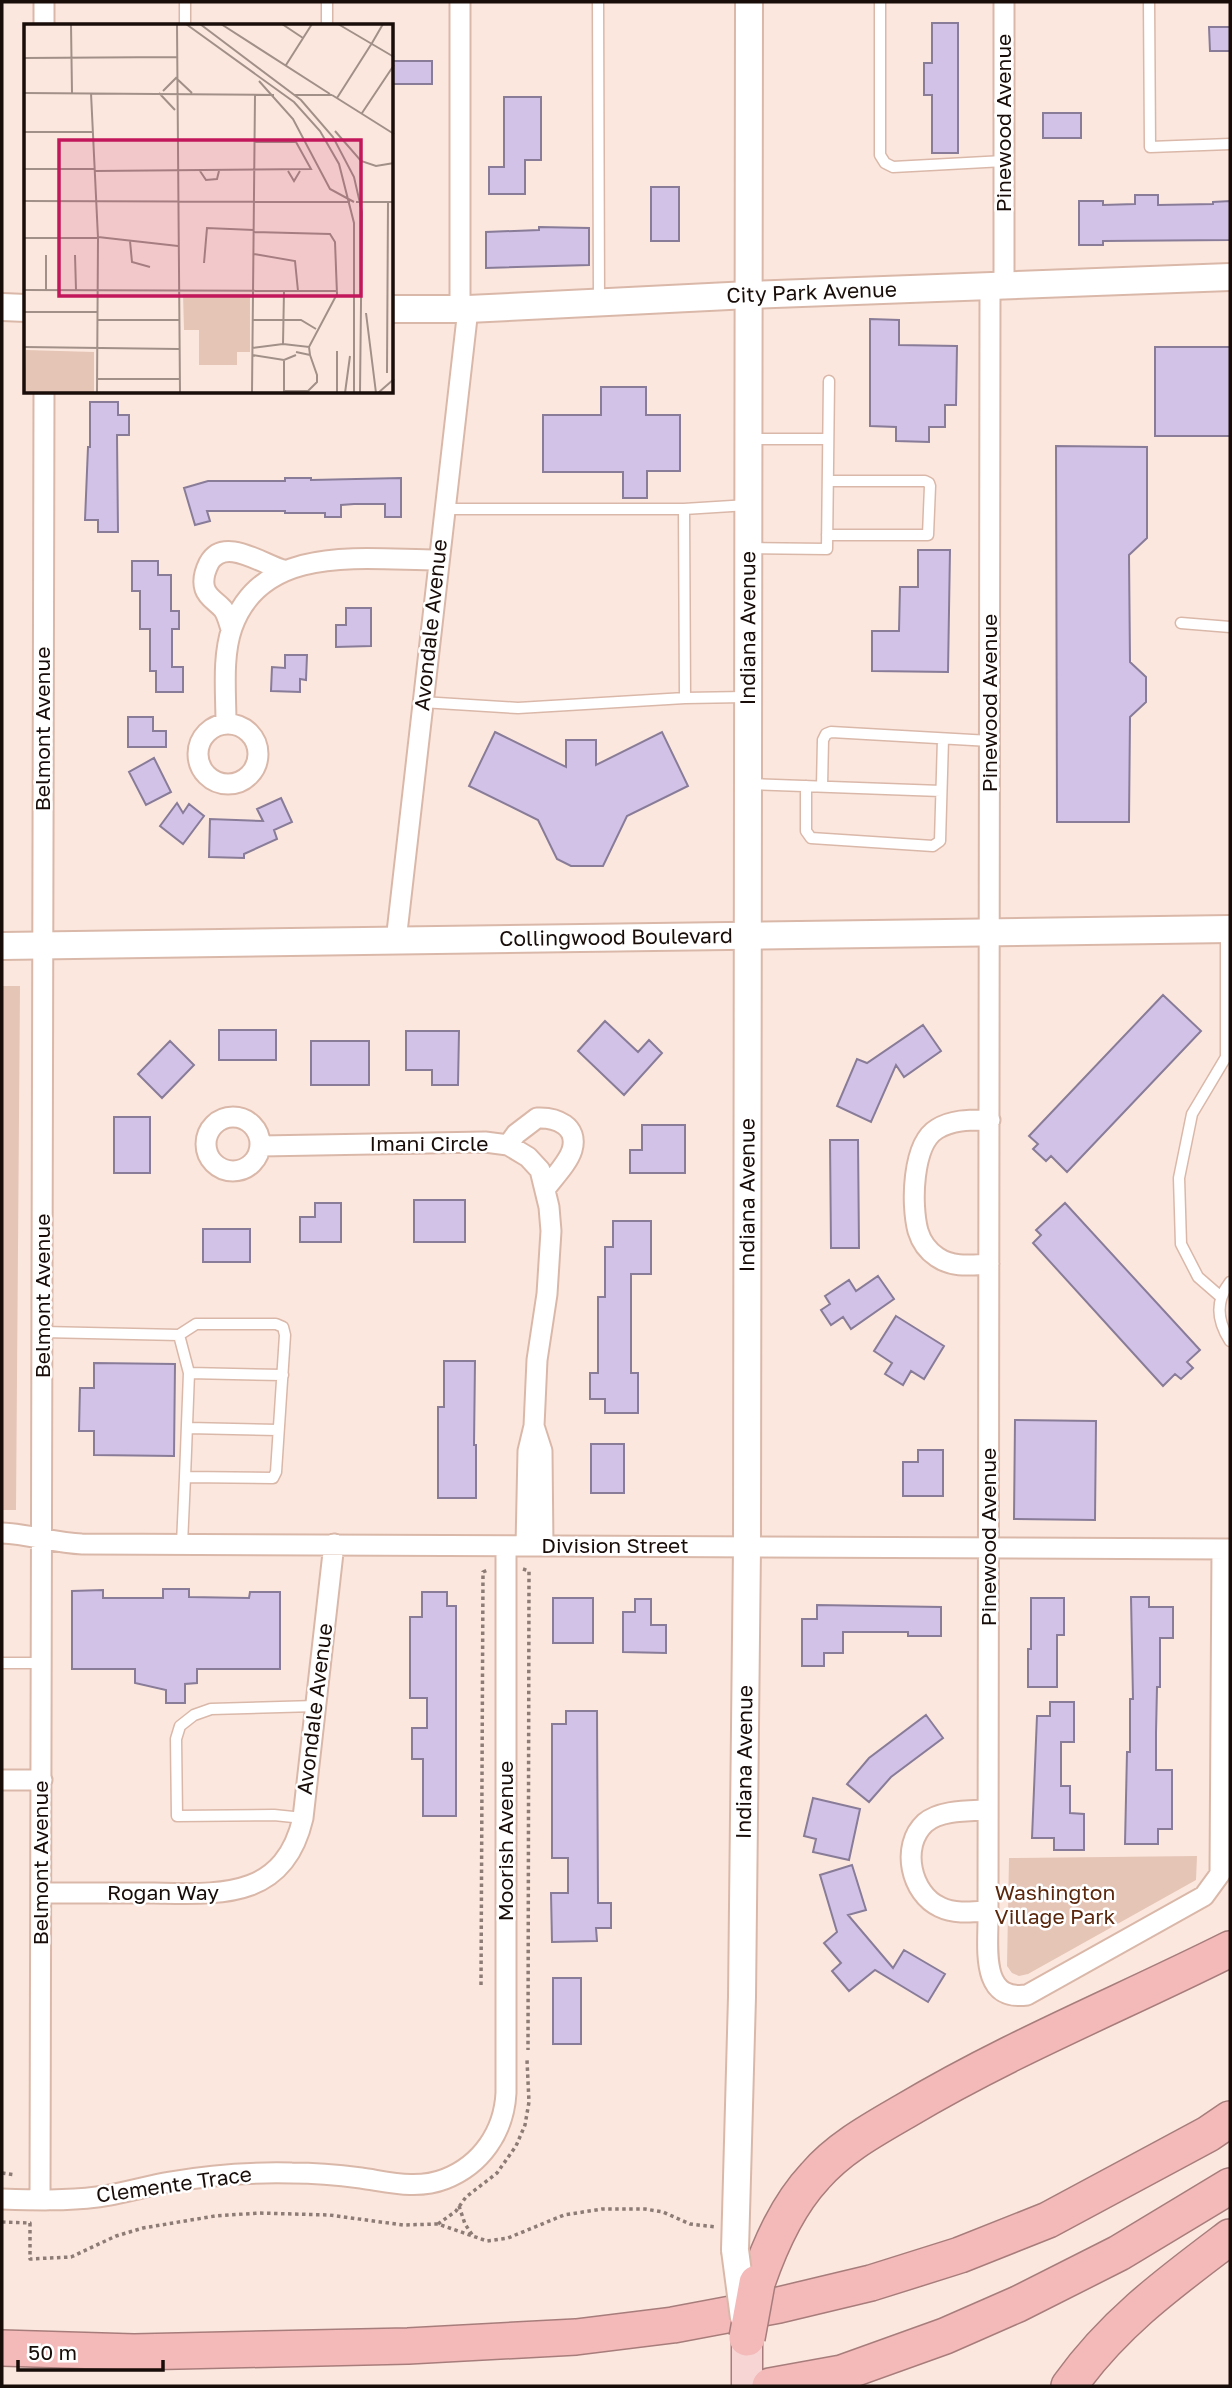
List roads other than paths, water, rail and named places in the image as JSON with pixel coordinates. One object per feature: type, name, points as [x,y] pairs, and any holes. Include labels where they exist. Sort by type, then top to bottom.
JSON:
[{"type":"highway","points":[[747,2338],[757,2283],[778,2232],[815,2176],[847,2148],[972,2072],[1230,1949]]},
{"type":"highway","points":[[2,2348],[134,2351],[408,2346],[576,2337],[673,2325],[779,2305],[884,2279],[960,2255],[1048,2220],[1208,2134],[1230,2119]]},
{"type":"highway","points":[[770,2386],[842,2373],[945,2336],[1018,2304],[1119,2253],[1230,2186]]},
{"type":"highway","points":[[1069,2386],[1091,2355],[1121,2323],[1230,2237]]},
{"type":"main road","name":"Indiana Avenue","points":[[747,2338],[747,2386]]},
{"type":"street","points":[[44,2],[44,24]]},
{"type":"street","name":"Avondale Avenue","points":[[396,941],[464,309],[460,2]]},
{"type":"street","name":"Indiana Avenue","points":[[747,2338],[735,2250],[742,1997],[747,1547],[749,2]]},
{"type":"street","name":"Pinewood Avenue","points":[[1004,2],[1004,161],[997,286],[990,741],[987,1810],[989,1974],[995,1986],[1004,1994],[1013,1997],[1027,1995],[1204,1896],[1220,1874],[1226,1549]]},
{"type":"street","name":"City Park Avenue","points":[[394,309],[598,304],[749,295],[1230,277]]},
{"type":"street","points":[[2,307],[24,308]]},
{"type":"street","name":"Belmont Avenue","points":[[40,2199],[44,394]]},
{"type":"street","points":[[231,629],[224,610],[205,588],[204,572],[212,557],[226,551],[243,553],[256,561],[283,570]]},
{"type":"street","points":[[226,724],[226,671],[231,629],[240,610],[267,580],[283,570],[317,561],[438,561]]},
{"type":"street","name":"Collingwood Boulevard","points":[[2,946],[1228,929]]},
{"type":"street","points":[[508,1145],[516,1134],[537,1118],[560,1120],[568,1126],[573,1136],[573,1148],[546,1188]]},
{"type":"street","points":[[989,1264],[949,1263],[929,1251],[918,1231],[916,1167],[923,1145],[936,1130],[956,1121],[990,1120]]},
{"type":"street","name":"Imani Circle","points":[[261,1146],[485,1142],[508,1145],[527,1157],[540,1170],[549,1207],[550,1260],[537,1360],[534,1426],[542,1451],[525,1546]]},
{"type":"street","name":"Division Street","points":[[2,1533],[71,1544],[1226,1549]]},
{"type":"street","name":"Avondale Avenue","points":[[278,1867],[295,1843],[303,1818],[334,1544]]},
{"type":"street","name":"Moorish Avenue","points":[[495,2136],[502,2119],[506,2093],[525,1546]]},
{"type":"street","points":[[2,1780],[42,1780]]},
{"type":"street","points":[[987,1810],[944,1814],[925,1823],[917,1834],[912,1863],[914,1878],[929,1901],[941,1908],[955,1911],[988,1911]]},
{"type":"street","name":"Rogan Way","points":[[41,1893],[219,1894],[251,1885],[278,1867]]},
{"type":"street","name":"Clemente Trace","points":[[2,2199],[99,2197],[195,2178],[257,2173],[327,2174],[401,2184],[424,2184],[448,2178],[465,2169],[480,2156],[495,2136]]},
{"type":"lane","points":[[185,2],[185,24]]},
{"type":"lane","points":[[327,2],[327,24]]},
{"type":"lane","points":[[598,2],[598,304]]},
{"type":"lane","points":[[880,2],[880,155],[885,163],[893,167],[1004,161]]},
{"type":"lane","points":[[1149,2],[1150,147],[1230,144]]},
{"type":"lane","points":[[749,548],[827,549],[829,381]]},
{"type":"lane","points":[[749,439],[828,439]]},
{"type":"lane","points":[[827,535],[928,535],[930,486],[925,481],[828,481]]},
{"type":"lane","points":[[444,509],[684,509],[749,505]]},
{"type":"lane","points":[[684,509],[685,698]]},
{"type":"lane","points":[[1181,624],[1230,626]]},
{"type":"lane","points":[[422,702],[519,708],[748,697]]},
{"type":"lane","points":[[822,786],[823,740],[826,734],[831,732],[990,741]]},
{"type":"lane","points":[[806,786],[806,831],[811,838],[933,846],[940,841],[943,739]]},
{"type":"lane","points":[[747,784],[941,791]]},
{"type":"lane","points":[[1221,1297],[1198,1276],[1181,1244],[1179,1178],[1192,1114],[1228,1051],[1228,929]]},
{"type":"lane","points":[[1230,1282],[1221,1297],[1220,1320],[1230,1340]]},
{"type":"lane","points":[[43,1332],[179,1335],[196,1324],[276,1324],[283,1327],[283,1375],[276,1472],[273,1478],[185,1476]]},
{"type":"lane","points":[[179,1335],[189,1373],[182,1544]]},
{"type":"lane","points":[[189,1373],[283,1375]]},
{"type":"lane","points":[[188,1428],[278,1430]]},
{"type":"lane","points":[[2,1663],[42,1663]]},
{"type":"lane","points":[[303,1818],[274,1815],[177,1816],[176,1739],[180,1726],[204,1710],[316,1706]]},
{"type":"park label","name":"Washington Village Park","points":[[1055,1905]]}]
